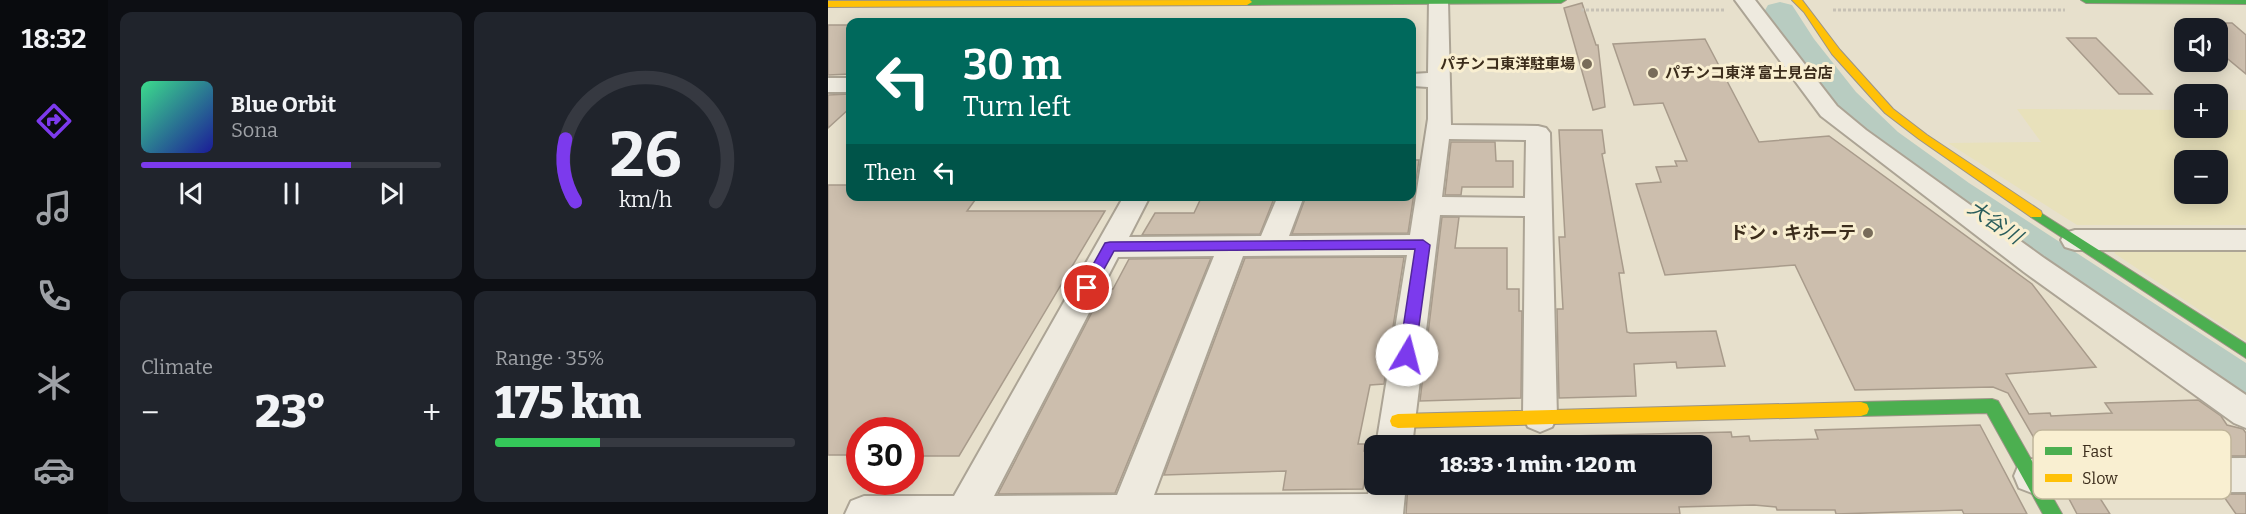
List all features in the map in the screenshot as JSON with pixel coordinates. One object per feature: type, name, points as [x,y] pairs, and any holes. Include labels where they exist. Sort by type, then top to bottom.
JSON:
[{"type":"street","points":[[828,4],[1561,0]]},
{"type":"street","points":[[1744,0],[1829,111],[1858,135],[2034,265],[2246,413]]},
{"type":"street","points":[[1797,0],[1807,10],[1836,52],[1889,111],[1923,137],[2075,240],[2246,352]]},
{"type":"street","points":[[2086,0],[2246,1]]},
{"type":"street","points":[[1437,1],[1425,80],[1440,118],[1396,433],[1540,417],[1992,406],[2032,476]]},
{"type":"street","points":[[828,85],[846,84]]},
{"type":"street","points":[[1438,132],[1538,133],[1540,417]]},
{"type":"street","points":[[964,514],[1134,201]]},
{"type":"street","points":[[1271,246],[1289,201]]},
{"type":"street","points":[[1428,206],[1539,207]]},
{"type":"street","points":[[2075,240],[2246,240]]},
{"type":"street","points":[[1110,247],[1423,245]]},
{"type":"street","points":[[1129,511],[1232,247]]},
{"type":"street","points":[[2045,499],[2053,514]]},
{"type":"street","points":[[864,514],[1129,511],[1167,513],[1386,503]]},
{"type":"shaded area","points":[[2017,109],[2174,110],[2174,138],[2228,138],[2228,110],[2246,110],[2246,225],[2077,225],[1948,143],[2041,142]]},
{"type":"shaded area","points":[[2118,250],[2246,251],[2246,341],[2114,253]]},
{"type":"building","points":[[1582,3],[1596,45],[1598,45],[1605,107],[1593,110],[1564,8]]},
{"type":"building","points":[[2228,23],[2232,23],[2246,35],[2246,74],[2228,59]]},
{"type":"building","points":[[828,25],[846,25],[846,74],[828,75]]},
{"type":"building","points":[[2067,38],[2096,38],[2152,94],[2119,94]]},
{"type":"building","points":[[1705,39],[1759,142],[1829,136],[2032,284],[2096,367],[2006,374],[2029,414],[2050,413],[2051,416],[2112,413],[2105,403],[2198,400],[2221,416],[2227,425],[2243,429],[2246,433],[2246,456],[2231,456],[2231,430],[2033,430],[2033,436],[2008,393],[1993,387],[1855,390],[1795,265],[1665,275],[1636,184],[1661,182],[1656,167],[1677,166],[1675,161],[1687,161],[1663,103],[1634,105],[1613,44]]},
{"type":"building","points":[[846,94],[846,112],[828,128],[828,95]]},
{"type":"building","points":[[1559,130],[1602,130],[1605,153],[1602,154],[1624,273],[1619,273],[1627,332],[1716,331],[1725,366],[1677,368],[1676,362],[1634,364],[1636,396],[1559,398],[1557,309],[1563,309],[1559,237],[1565,237]]},
{"type":"building","points":[[1451,142],[1495,142],[1496,161],[1513,161],[1513,187],[1462,187],[1461,195],[1445,195]]},
{"type":"building","points":[[1416,160],[1419,160],[1416,180]]},
{"type":"building","points":[[828,185],[846,185],[846,201],[974,201],[967,211],[1105,211],[959,456],[924,456],[924,417],[846,417],[846,455],[828,455]]},
{"type":"building","points":[[1200,201],[1273,201],[1260,234],[1142,235],[1155,213],[1194,213]]},
{"type":"building","points":[[1304,201],[1413,201],[1408,233],[1292,234]]},
{"type":"building","points":[[1442,217],[1459,217],[1455,248],[1507,248],[1507,289],[1519,289],[1519,311],[1522,311],[1521,398],[1420,401]]},
{"type":"building","points":[[1404,257],[1384,384],[1370,385],[1358,444],[1364,444],[1363,489],[1283,490],[1286,471],[1164,475],[1245,258]]},
{"type":"building","points":[[1211,258],[1115,493],[998,494],[1104,289],[1113,289],[1129,259]]},
{"type":"building","points":[[1980,425],[2027,514],[1964,514],[1962,510],[1836,514],[1835,510],[1777,510],[1776,507],[1754,505],[1679,507],[1680,514],[1406,514],[1407,495],[1712,495],[1712,435],[1610,435],[1731,432],[1732,437],[1749,436],[1750,441],[1818,439],[1815,430]]},
{"type":"building","points":[[2231,494],[2246,494],[2246,514],[2236,514],[2226,499],[2231,499]]},
{"type":"building","points":[[2069,499],[2101,499],[2110,514],[2077,514]]},
{"type":"waterway","name":"大谷川","points":[[1780,12],[1799,44],[1842,100],[1884,141],[1953,193],[2246,393]]},
{"type":"traffic: fast","points":[[1247,2],[1561,0]]},
{"type":"traffic: fast","points":[[2086,0],[2246,1]]},
{"type":"traffic: fast","points":[[2036,214],[2246,352]]},
{"type":"traffic: fast","points":[[1861,409],[1992,406],[2033,479]]},
{"type":"traffic: fast","points":[[2045,499],[2053,514]]},
{"type":"traffic: slow","points":[[1797,0],[1807,10],[1836,52],[1889,111],[2036,214]]},
{"type":"traffic: slow","points":[[828,4],[1247,2]]},
{"type":"traffic: slow","points":[[1398,421],[1861,409]]},
{"type":"place","name":"パチンコ東洋駐車場","points":[[1587,64]]},
{"type":"place","name":"パチンコ東洋 富士見台店","points":[[1653,73]]},
{"type":"place","name":"ドン・キホーテ","points":[[1868,233]]},
{"type":"route","points":[[1087,288],[1110,247],[1423,245],[1407,355]]}]
